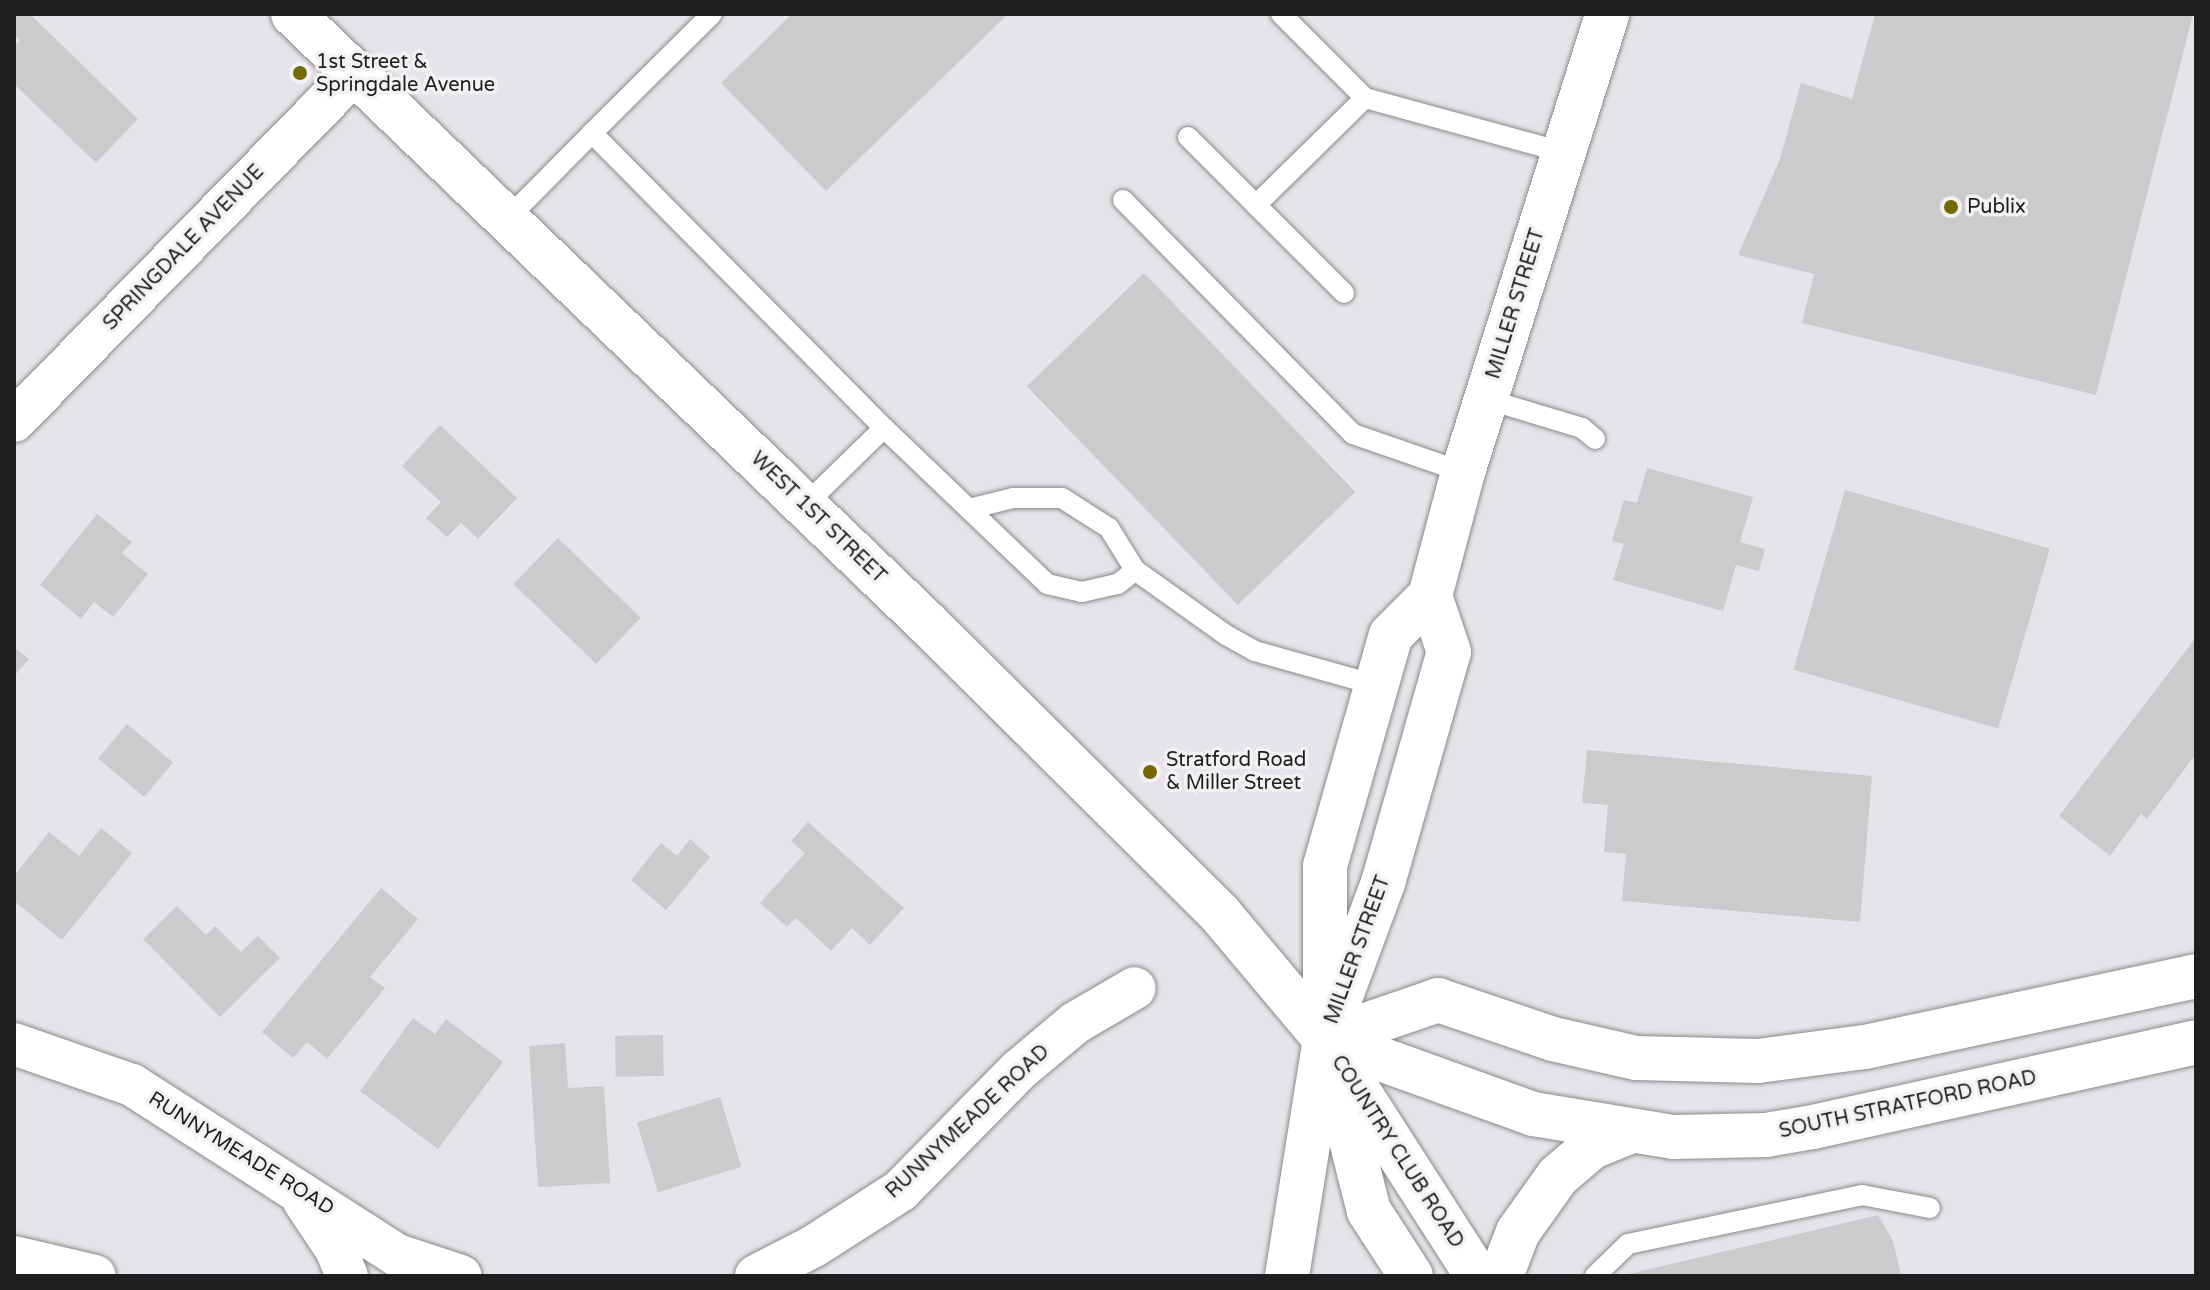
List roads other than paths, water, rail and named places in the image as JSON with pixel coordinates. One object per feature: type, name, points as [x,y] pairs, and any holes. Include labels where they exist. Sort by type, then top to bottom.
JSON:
[{"type":"main road","name":"WEST 1ST STREET","points":[[293,14],[353,75],[805,505],[1220,914],[1325,1039]]},
{"type":"main road","name":"MILLER STREET","points":[[1325,1039],[1325,866],[1391,635],[1430,596],[1463,472],[1607,14]]},
{"type":"main road","name":"MILLER STREET","points":[[1325,1039],[1383,883],[1449,652],[1430,596]]},
{"type":"main road","points":[[1287,1276],[1325,1039],[1438,1000],[1553,1039],[1636,1058],[1758,1061],[1894,1041],[2196,976]]},
{"type":"main road","name":"SOUTH STRATFORD ROAD","points":[[1325,1039],[1533,1114],[1626,1133],[1720,1137],[1782,1132],[2196,1042]]},
{"type":"main road","name":"COUNTRY CLUB ROAD","points":[[1325,1039],[1369,1211],[1411,1276]]},
{"type":"main road","name":"COUNTRY CLUB ROAD","points":[[1325,1039],[1477,1276]]},
{"type":"main road","points":[[1501,1276],[1518,1232],[1558,1176],[1592,1147],[1626,1133]]},
{"type":"street","name":"SPRINGDALE AVENUE","points":[[14,421],[353,75]]},
{"type":"street","name":"RUNNYMEADE ROAD","points":[[756,1276],[900,1191],[1019,1070],[1075,1023],[1135,988]]},
{"type":"street","name":"RUNNYMEADE ROAD","points":[[14,1044],[132,1085],[292,1184],[397,1255],[461,1276]]},
{"type":"street","points":[[292,1184],[336,1249],[347,1276]]},
{"type":"street","points":[[14,1257],[95,1276]]},
{"type":"lane","points":[[506,220],[712,14]]},
{"type":"lane","points":[[1281,14],[1365,98],[1563,152]]},
{"type":"lane","points":[[1256,205],[1365,98]]},
{"type":"lane","points":[[592,133],[884,428],[1047,584],[1082,592],[1118,584],[1135,570]]},
{"type":"lane","points":[[1188,137],[1344,293]]},
{"type":"lane","points":[[1123,200],[1353,434],[1463,472]]},
{"type":"lane","points":[[1486,399],[1582,428],[1595,439]]},
{"type":"lane","points":[[805,505],[884,428]]},
{"type":"lane","points":[[969,509],[1013,498],[1062,498],[1109,528],[1135,570],[1255,651],[1376,685]]},
{"type":"lane","points":[[1595,1276],[1628,1244],[1862,1195],[1930,1208]]},
{"type":"place","name":"1st Street & Springdale Avenue","points":[[300,73]]},
{"type":"place","name":"Publix","points":[[1951,207]]},
{"type":"place","name":"Stratford Road & Miller Street","points":[[1150,772]]}]
